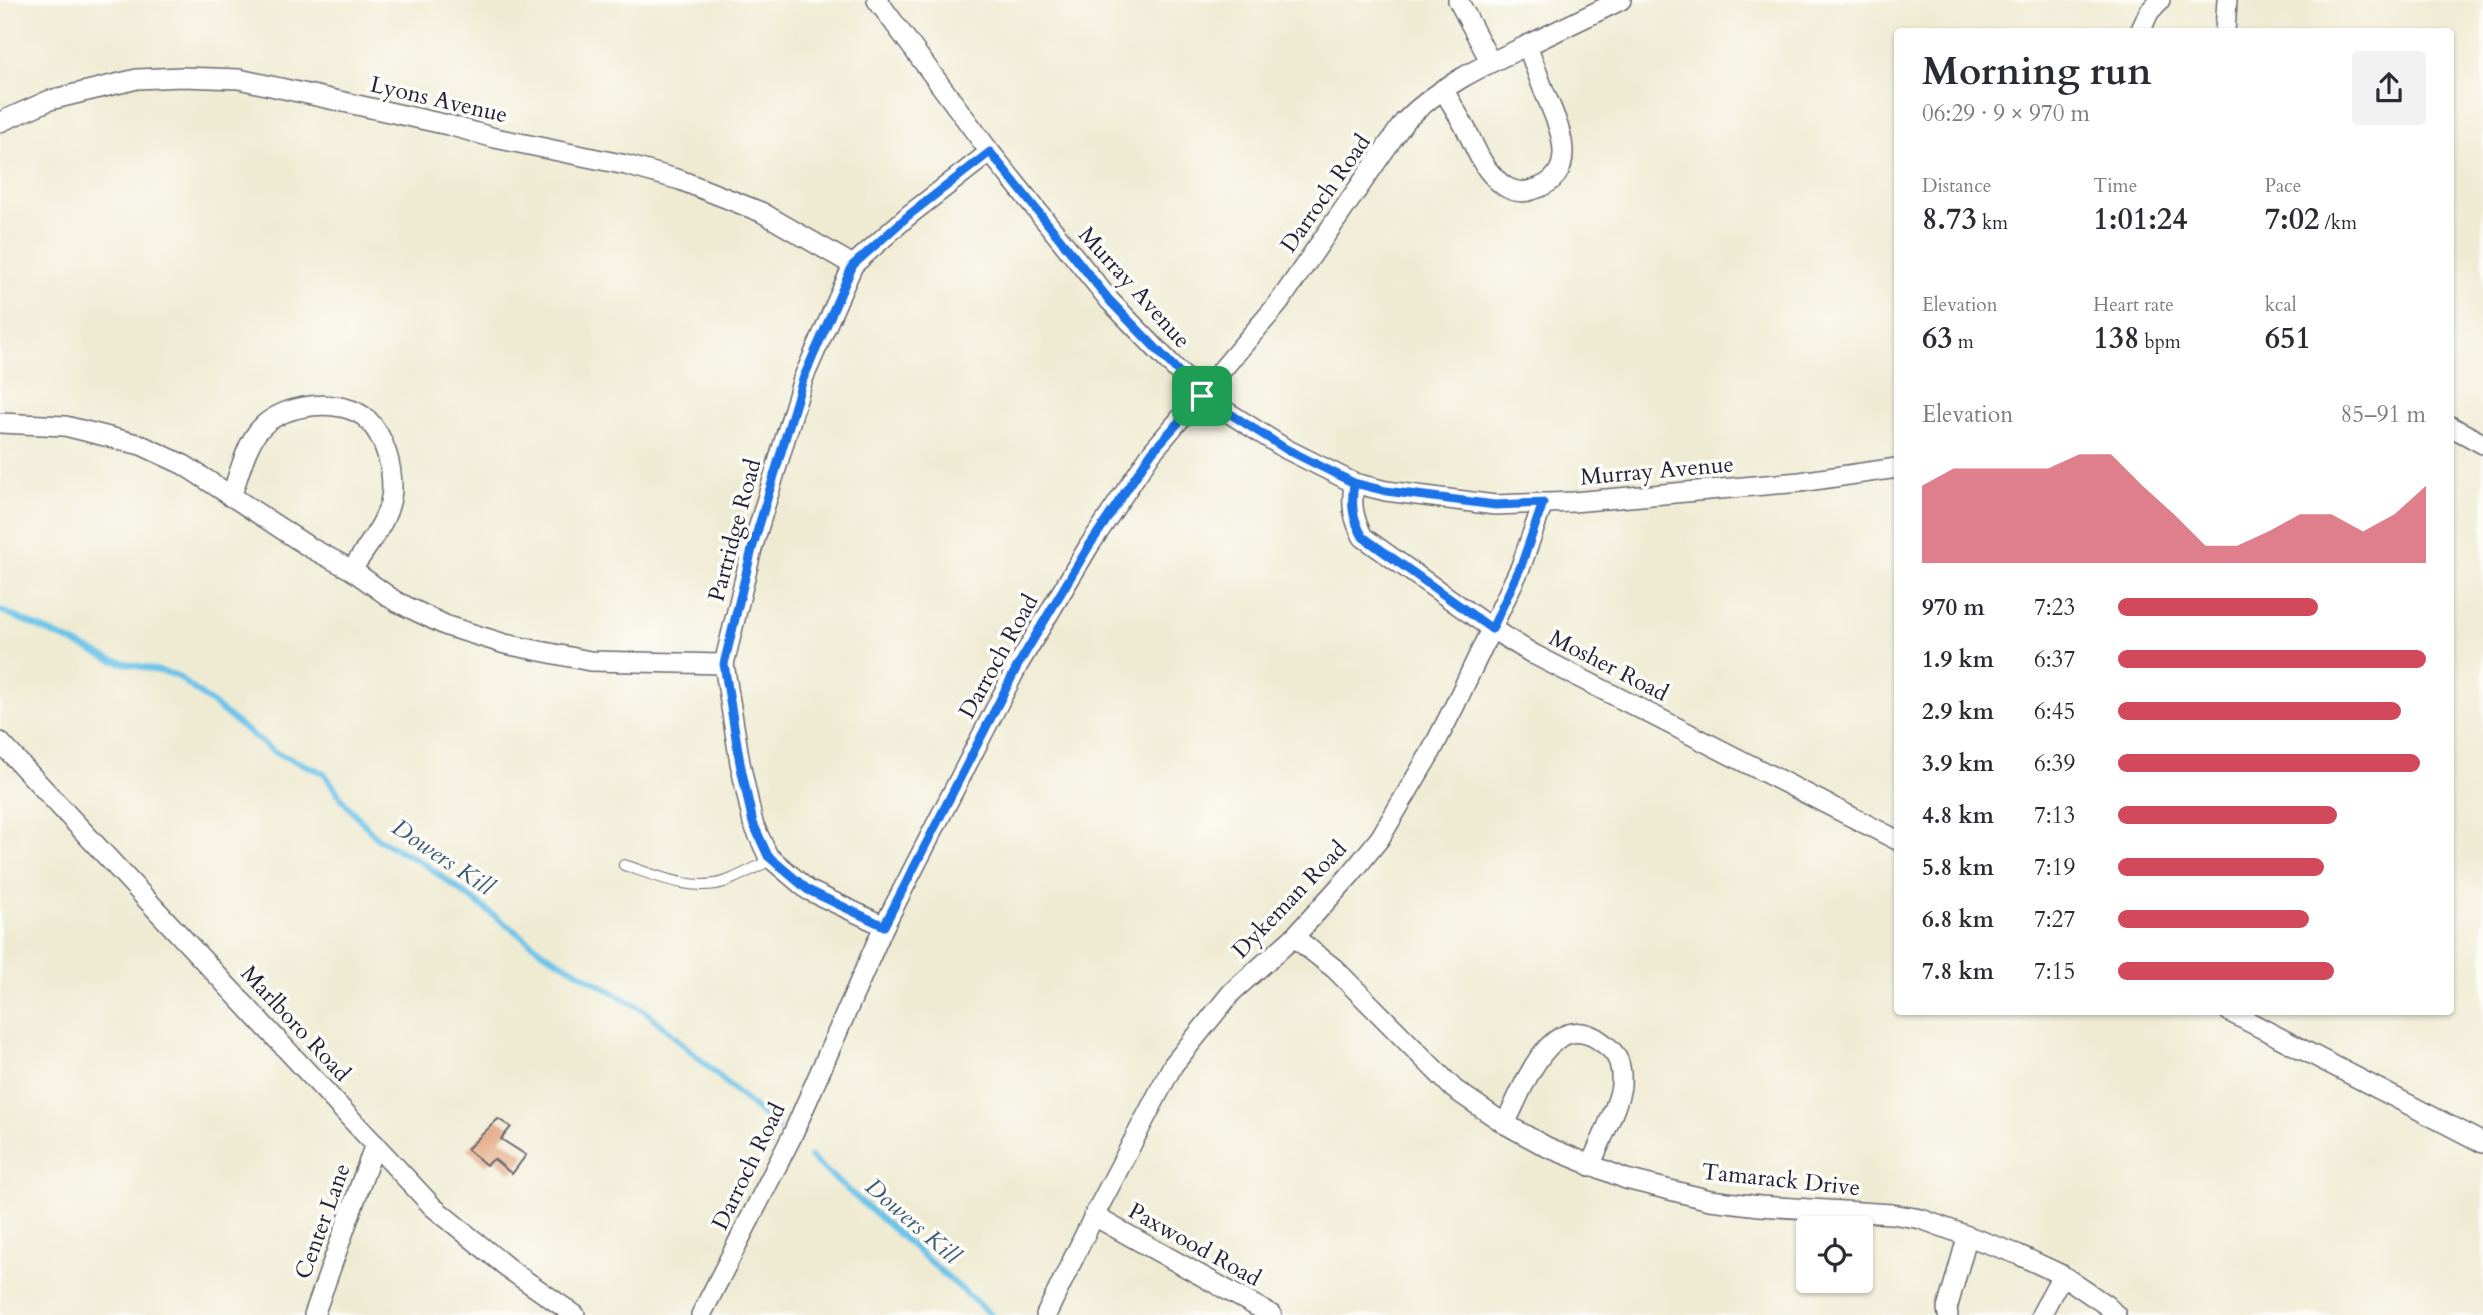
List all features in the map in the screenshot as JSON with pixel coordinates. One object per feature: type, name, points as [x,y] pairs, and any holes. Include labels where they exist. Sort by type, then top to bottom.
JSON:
[{"type":"street","name":"Murray Avenue","points":[[877,0],[990,152],[1110,301],[1202,396],[1286,449],[1354,483],[1386,491],[1495,505],[1800,482],[1894,468]]},
{"type":"street","points":[[1458,0],[1490,61]]},
{"type":"street","name":"Darroch Road","points":[[701,1315],[791,1138],[884,926],[1018,665],[1089,546],[1152,452],[1278,304],[1404,122],[1421,104],[1490,61],[1621,0]]},
{"type":"street","points":[[2142,28],[2149,12],[2160,0]]},
{"type":"street","points":[[2225,28],[2227,0]]},
{"type":"street","points":[[1443,89],[1482,162],[1493,177],[1513,190],[1524,193],[1540,188],[1551,182],[1558,171],[1563,155],[1563,138],[1527,45]]},
{"type":"street","name":"Lyons Avenue","points":[[0,122],[50,100],[136,79],[239,79],[626,165],[680,180],[761,212],[853,265]]},
{"type":"street","name":"Partridge Road","points":[[884,926],[808,890],[768,856],[753,823],[724,664],[752,549],[803,379],[853,265],[909,215],[990,152]]},
{"type":"street","points":[[231,497],[259,429],[280,413],[311,405],[330,406],[339,407],[366,419],[382,439],[389,463],[392,490],[387,515],[352,570]]},
{"type":"street","points":[[0,423],[65,426],[141,445],[184,465],[309,547],[352,570],[395,601],[447,626],[505,644],[590,661],[724,664]]},
{"type":"street","points":[[2454,428],[2483,444]]},
{"type":"street","name":"Mosher Road","points":[[1354,483],[1350,505],[1363,537],[1492,629],[1558,666],[1894,838]]},
{"type":"street","name":"Dykeman Road","points":[[1046,1315],[1173,1065],[1232,992],[1294,937],[1352,874],[1380,838],[1431,752],[1492,629],[1521,566],[1543,503]]},
{"type":"street","name":"Marlboro Road","points":[[0,742],[433,1207],[513,1272],[575,1315]]},
{"type":"street","name":"Tamarack Drive","points":[[1294,937],[1335,970],[1454,1089],[1505,1124],[1590,1166],[1626,1179],[1710,1200],[1760,1206],[1892,1214],[1921,1219],[2017,1254],[2062,1275],[2116,1315]]},
{"type":"street","points":[[2242,1015],[2483,1143]]},
{"type":"street","points":[[1505,1124],[1534,1066],[1551,1043],[1574,1032],[1595,1036],[1619,1058],[1621,1085],[1590,1166]]},
{"type":"street","name":"Center Lane","points":[[314,1315],[375,1144]]},
{"type":"street","name":"Paxwood Road","points":[[1094,1216],[1272,1315]]},
{"type":"street","points":[[1948,1315],[1947,1309],[1967,1238]]},
{"type":"street","points":[[2041,1315],[2062,1275]]},
{"type":"lane","points":[[624,865],[677,881],[701,885],[724,882],[772,859]]},
{"type":"building","points":[[498,1119],[511,1127],[501,1139],[526,1155],[512,1174],[494,1159],[486,1165],[467,1149]]},
{"type":"waterway","name":"Dowers Kill","points":[[0,610],[112,660],[176,675],[274,752],[324,773],[344,802],[378,839],[426,865],[542,951],[647,1012],[778,1129]]},
{"type":"waterway","name":"Dowers Kill","points":[[810,1157],[991,1315]]},
{"type":"route","points":[[1202,396],[1110,301],[990,152],[909,215],[853,265],[803,379],[752,549],[724,664],[753,823],[768,856],[808,890],[884,926],[1018,665],[1089,546],[1152,452],[1202,396],[1286,449],[1354,483],[1350,505],[1363,537],[1492,629],[1521,566],[1543,503],[1495,505],[1386,491],[1354,483],[1286,449],[1202,396]]}]
